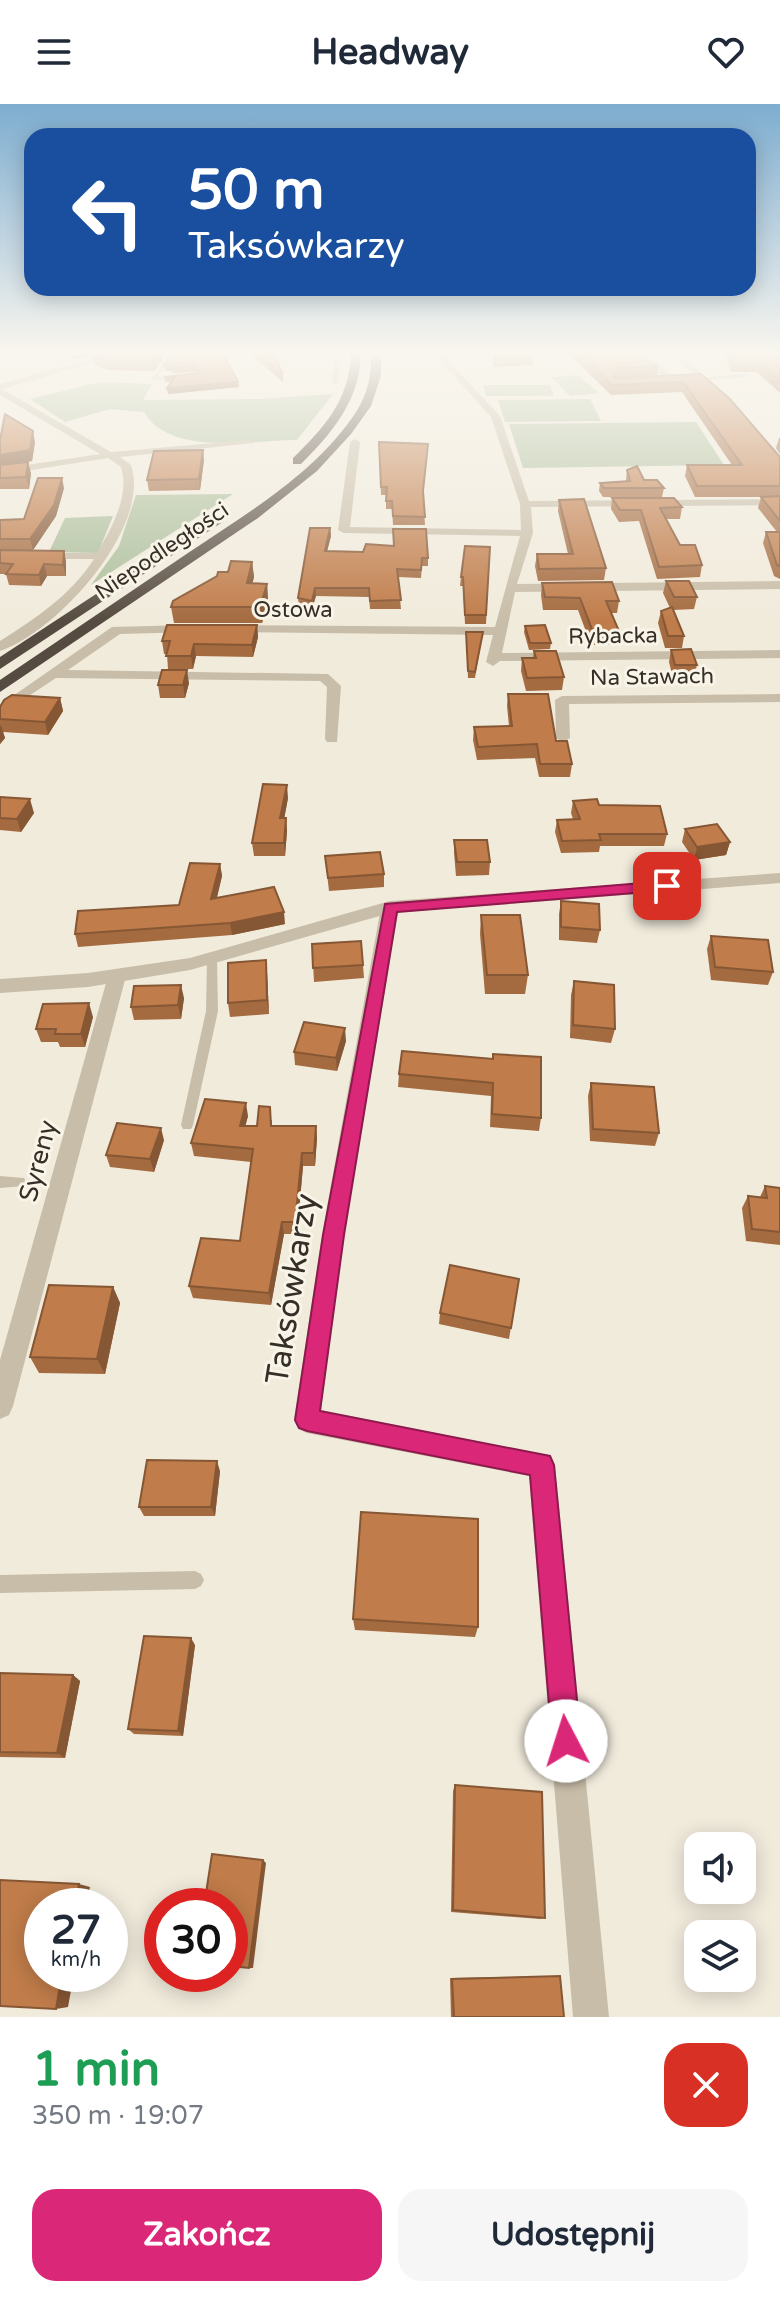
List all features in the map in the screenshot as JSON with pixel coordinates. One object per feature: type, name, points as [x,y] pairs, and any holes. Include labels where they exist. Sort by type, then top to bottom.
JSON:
[{"type":"highway","points":[[282,474],[315,444]]},
{"type":"highway","name":"Niepodległości","points":[[0,687],[250,518],[314,468],[337,444]]},
{"type":"highway","name":"Niepodległości","points":[[0,664],[228,513]]},
{"type":"street","points":[[0,647],[61,606],[89,579],[104,556],[129,496],[131,477],[126,465],[92,444]]},
{"type":"street","points":[[0,472],[110,455],[234,444]]},
{"type":"street","points":[[355,444],[344,530],[527,533]]},
{"type":"street","points":[[498,631],[527,533],[525,504],[505,444]]},
{"type":"street","points":[[525,504],[780,502]]},
{"type":"street","points":[[0,556],[104,556]]},
{"type":"street","points":[[510,588],[780,585]]},
{"type":"street","points":[[0,711],[117,630],[206,629]]},
{"type":"street","name":"Ostowa","points":[[221,629],[498,631]]},
{"type":"street","name":"Rybacka","points":[[498,631],[493,659],[780,654]]},
{"type":"street","points":[[53,674],[323,677],[334,686],[332,739]]},
{"type":"street","name":"Na Stawach","points":[[563,738],[562,700],[780,698]]},
{"type":"street","points":[[0,986],[117,976],[212,959],[390,907],[780,878]]},
{"type":"street","name":"Taksówkarzy","points":[[390,907],[333,1235],[307,1420],[542,1465],[591,2017]]},
{"type":"street","name":"Syreny","points":[[0,1406],[117,976]]},
{"type":"lane","points":[[187,1125],[212,1011],[212,959]]},
{"type":"lane","points":[[0,1182],[19,1182]]},
{"type":"lane","points":[[0,1584],[195,1580]]},
{"type":"green space","points":[[515,444],[711,444],[724,465],[523,468]]},
{"type":"green space","points":[[233,494],[91,585],[119,546],[136,495]]},
{"type":"green space","points":[[113,516],[98,553],[49,552],[65,518]]},
{"type":"building","points":[[0,444],[31,444],[30,450],[0,455]]},
{"type":"building","points":[[379,444],[428,444],[423,491],[425,517],[393,516],[392,501],[386,501],[387,487],[381,487]]},
{"type":"building","points":[[727,444],[769,444],[780,457],[780,486],[697,486],[687,465],[742,465]]},
{"type":"building","points":[[203,450],[199,479],[147,480],[154,451]]},
{"type":"building","points":[[28,462],[26,477],[0,478],[0,465]]},
{"type":"building","points":[[637,466],[644,480],[657,480],[664,488],[604,488],[600,483],[630,481],[627,470]]},
{"type":"building","points":[[38,478],[62,478],[54,505],[30,539],[0,539],[0,520],[24,519]]},
{"type":"building","points":[[780,496],[780,521],[761,497]]},
{"type":"building","points":[[612,498],[674,498],[682,507],[660,508],[680,545],[695,545],[702,565],[659,567],[641,510],[620,510]]},
{"type":"building","points":[[584,499],[606,568],[539,569],[537,554],[573,554],[559,500]]},
{"type":"building","points":[[310,528],[330,528],[325,551],[363,552],[366,544],[394,546],[393,529],[426,529],[428,558],[422,558],[421,570],[397,569],[401,600],[370,601],[369,588],[315,588],[312,601],[298,598]]},
{"type":"building","points":[[766,532],[780,532],[780,566],[777,565]]},
{"type":"building","points":[[465,546],[490,547],[486,615],[465,615],[461,577]]},
{"type":"building","points":[[0,550],[64,551],[63,565],[44,564],[39,575],[6,574],[13,564],[0,563]]},
{"type":"building","points":[[231,561],[252,562],[247,583],[267,584],[260,607],[171,607],[173,601],[217,576],[218,572],[228,572]]},
{"type":"building","points":[[666,581],[689,581],[697,597],[674,597]]},
{"type":"building","points":[[612,582],[619,601],[606,601],[619,631],[593,632],[580,598],[545,597],[542,583]]},
{"type":"building","points":[[672,607],[684,636],[668,636],[661,611]]},
{"type":"building","points":[[167,625],[257,625],[252,645],[194,644],[191,656],[166,656],[170,641],[162,641]]},
{"type":"building","points":[[545,625],[551,643],[530,643],[525,626]]},
{"type":"building","points":[[466,632],[483,632],[475,672],[468,671]]},
{"type":"building","points":[[691,649],[697,665],[675,665],[671,650]]},
{"type":"building","points":[[534,651],[556,651],[564,677],[527,678],[522,658],[536,658]]},
{"type":"building","points":[[162,670],[187,670],[183,685],[158,685]]},
{"type":"building","points":[[508,694],[548,694],[556,741],[567,741],[572,764],[540,764],[537,744],[478,747],[474,727],[512,726]]},
{"type":"building","points":[[12,695],[60,698],[45,722],[0,719],[0,707]]},
{"type":"building","points":[[263,784],[287,785],[280,818],[286,818],[284,843],[252,843]]},
{"type":"building","points":[[0,797],[30,799],[17,819],[0,818]]},
{"type":"building","points":[[597,799],[599,805],[660,806],[667,834],[599,834],[601,840],[562,841],[557,820],[580,819],[573,801]]},
{"type":"building","points":[[717,824],[730,842],[697,847],[685,829]]},
{"type":"building","points":[[454,840],[487,840],[490,862],[457,862]]},
{"type":"building","points":[[380,852],[384,874],[328,878],[325,856]]},
{"type":"building","points":[[190,863],[220,864],[211,899],[274,887],[284,912],[230,923],[75,934],[78,911],[179,905]]},
{"type":"building","points":[[561,901],[599,904],[600,930],[561,927]]},
{"type":"building","points":[[481,915],[520,915],[528,975],[487,975]]},
{"type":"building","points":[[711,936],[768,940],[773,972],[715,967]]},
{"type":"building","points":[[361,941],[363,965],[313,968],[312,944]]},
{"type":"building","points":[[266,960],[267,1000],[228,1003],[228,963]]},
{"type":"building","points":[[574,981],[614,985],[615,1029],[573,1025]]},
{"type":"building","points":[[181,985],[178,1005],[131,1007],[134,986]]},
{"type":"building","points":[[89,1003],[81,1034],[55,1034],[56,1029],[36,1029],[43,1004]]},
{"type":"building","points":[[304,1022],[345,1028],[336,1058],[294,1052]]},
{"type":"building","points":[[402,1051],[493,1059],[493,1054],[541,1057],[541,1118],[492,1114],[493,1083],[399,1074]]},
{"type":"building","points":[[591,1083],[654,1087],[659,1133],[593,1129]]},
{"type":"building","points":[[205,1099],[246,1103],[240,1126],[257,1126],[259,1106],[270,1107],[271,1126],[316,1126],[314,1153],[302,1153],[295,1222],[282,1222],[269,1293],[189,1286],[201,1238],[240,1241],[253,1149],[191,1143]]},
{"type":"building","points":[[117,1123],[161,1128],[150,1159],[106,1155]]},
{"type":"building","points":[[765,1186],[780,1188],[780,1232],[752,1229],[748,1196],[767,1198]]},
{"type":"building","points":[[450,1265],[519,1279],[511,1328],[440,1313]]},
{"type":"building","points":[[49,1285],[113,1287],[97,1359],[30,1357]]},
{"type":"building","points":[[147,1460],[217,1461],[211,1507],[139,1507]]},
{"type":"building","points":[[361,1512],[478,1519],[478,1627],[353,1619]]},
{"type":"building","points":[[144,1636],[191,1638],[178,1731],[128,1729]]},
{"type":"building","points":[[0,1673],[73,1675],[57,1753],[0,1752]]},
{"type":"building","points":[[455,1785],[542,1792],[545,1918],[453,1910]]},
{"type":"building","points":[[212,1854],[263,1860],[249,1968],[248,1888],[207,1888]]},
{"type":"building","points":[[0,1880],[79,1884],[78,1888],[24,1888],[24,1992],[59,1992],[56,2009],[0,2006]]},
{"type":"building","points":[[560,1976],[564,2017],[454,2017],[452,1979]]},
{"type":"route","points":[[566,1741],[542,1465],[307,1420],[333,1235],[390,907],[667,886]]}]
